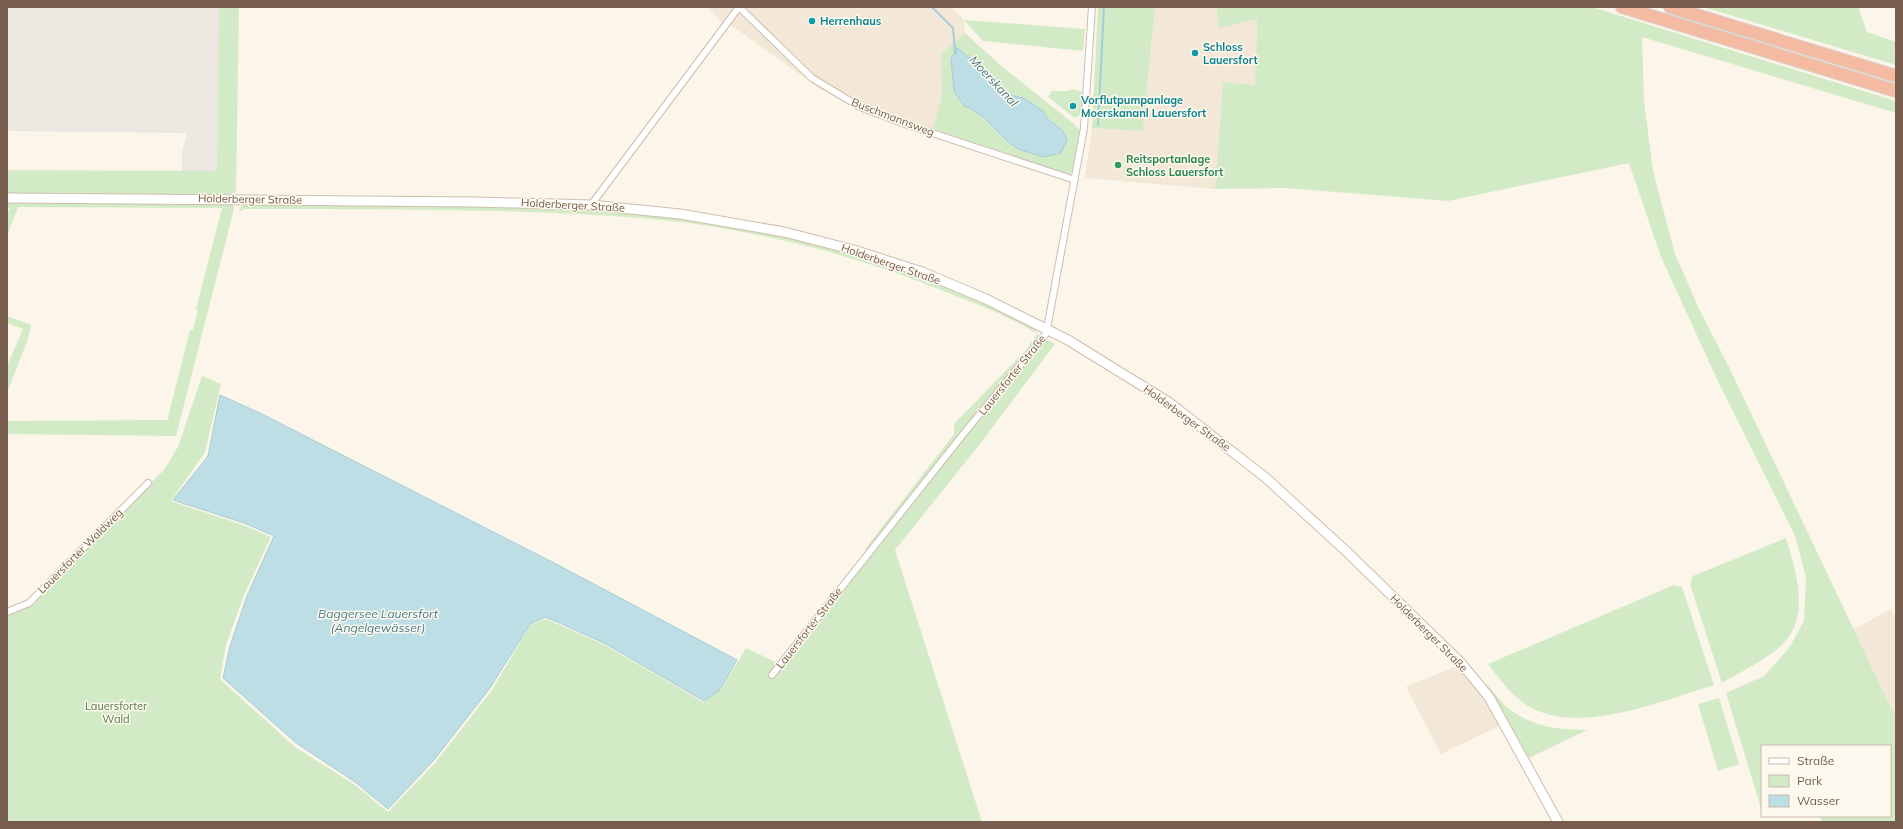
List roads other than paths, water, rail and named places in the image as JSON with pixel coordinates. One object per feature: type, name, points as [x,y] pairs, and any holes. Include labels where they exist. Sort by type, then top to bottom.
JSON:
[{"type":"highway","points":[[1622,7],[1896,91]]},
{"type":"highway","points":[[1670,7],[1896,76]]},
{"type":"main road","name":"Holderberger Straße","points":[[7,198],[436,201],[591,205],[643,209],[732,222],[826,242],[922,272],[986,299],[1047,328],[1182,412],[1266,478],[1346,550],[1461,663],[1489,697],[1558,822]]},
{"type":"street","name":"Buschmannsweg","points":[[591,205],[739,7],[812,78],[860,107],[905,124],[1074,180]]},
{"type":"street","name":"Lauersforter Straße","points":[[772,675],[965,432],[1046,334],[1084,128],[1092,7]]},
{"type":"street","name":"Lauersforter Waldweg","points":[[7,612],[29,603],[148,482]]},
{"type":"water","points":[[957,48],[1000,83],[1007,95],[1024,98],[1043,111],[1048,119],[1062,130],[1067,139],[1061,153],[1044,157],[1018,149],[1006,140],[984,118],[970,108],[964,106],[954,91],[951,59]]},
{"type":"water","name":"Baggersee Lauersfort (Angelgewässer)","points":[[220,395],[260,413],[558,565],[737,660],[720,690],[704,701],[604,643],[546,617],[530,624],[490,688],[434,760],[388,809],[355,782],[296,743],[223,678],[230,646],[247,596],[274,536],[244,523],[173,500],[208,456]]},
{"type":"waterway","name":"Moerskanal","points":[[932,7],[953,28],[956,53]]},
{"type":"waterway","name":"Moerskanal","points":[[1098,125],[1104,7]]},
{"type":"place","name":"Herrenhaus","points":[[812,21]]},
{"type":"place","name":"Schloss Lauersfort","points":[[1195,53]]},
{"type":"place","name":"Vorflutpumpanlage Moerskananl Lauersfort","points":[[1073,106]]},
{"type":"place","name":"Reitsportanlage Schloss Lauersfort","points":[[1118,165]]},
{"type":"park label","name":"Lauersforter Wald","points":[[116,712]]}]
